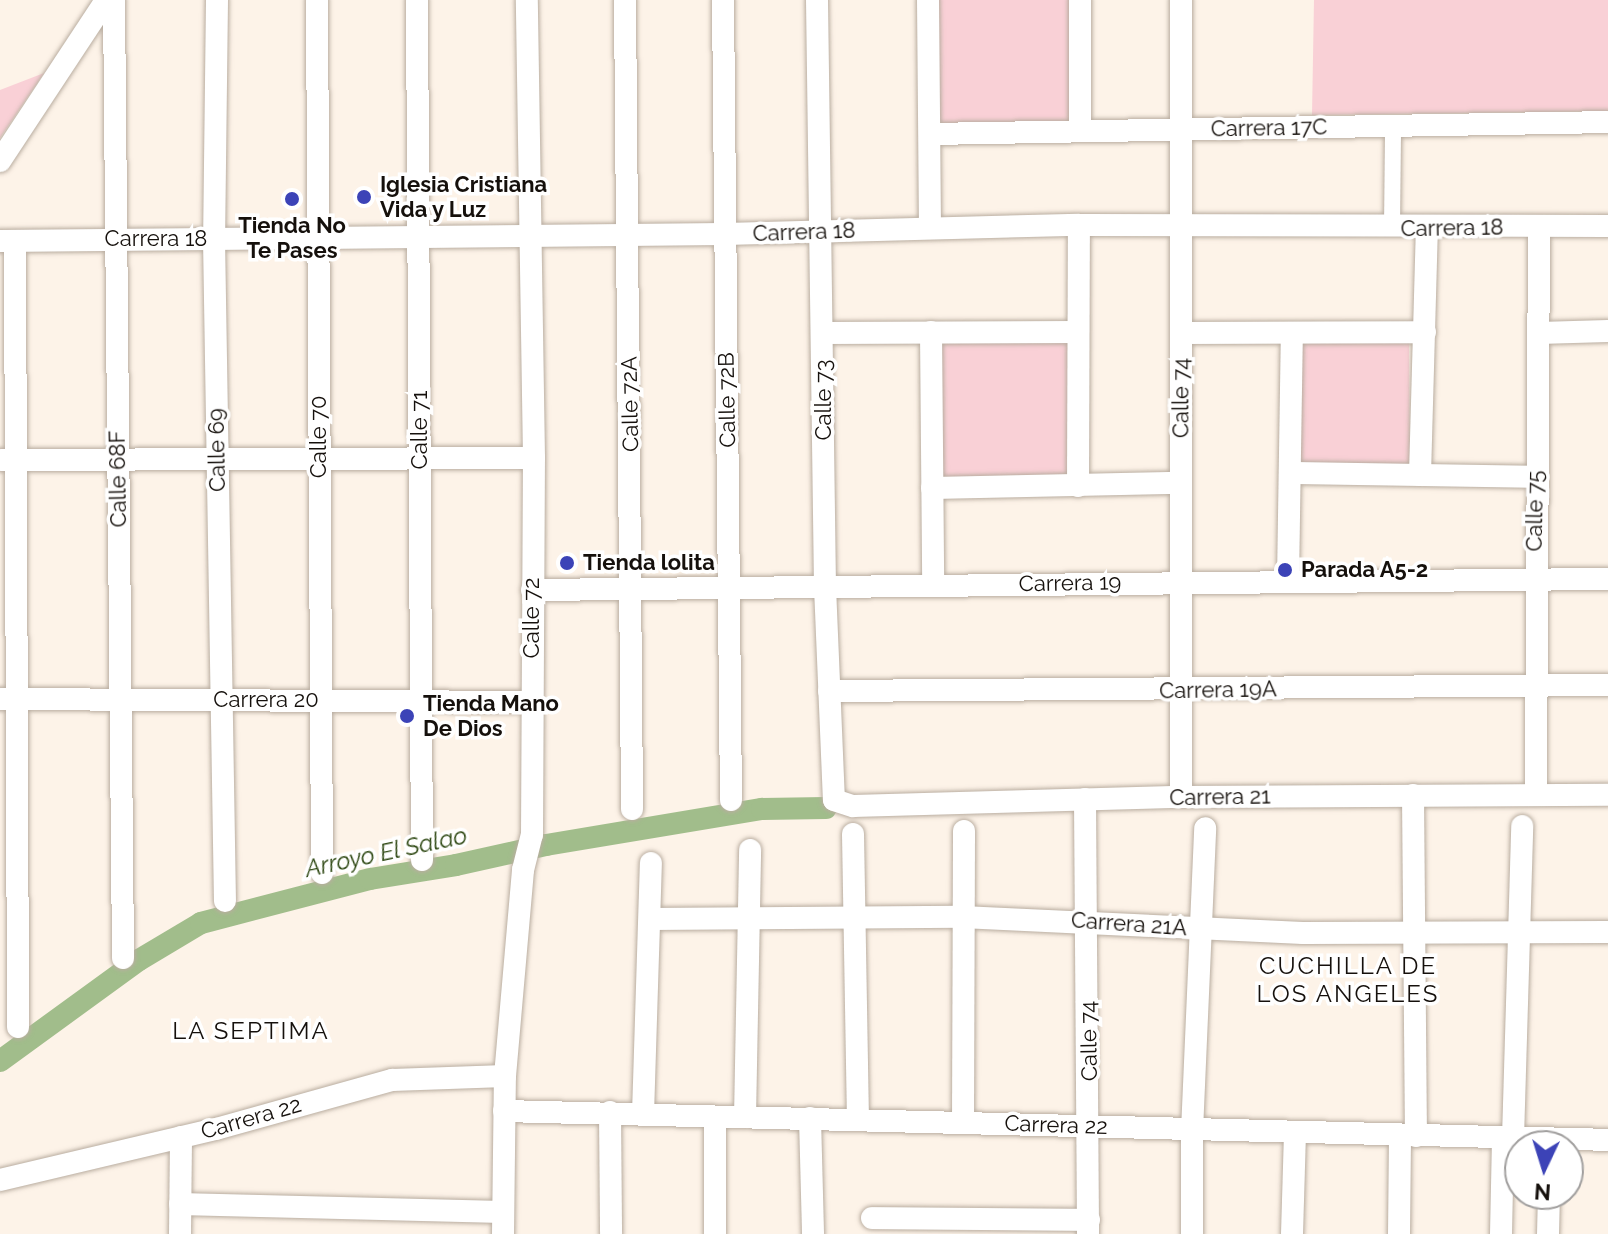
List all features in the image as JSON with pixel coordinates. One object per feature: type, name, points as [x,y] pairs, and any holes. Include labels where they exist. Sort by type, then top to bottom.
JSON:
[{"type":"street","points":[[0,161],[106,0]]},
{"type":"street","name":"Calle 68F","points":[[114,0],[123,958]]},
{"type":"street","name":"Calle 69","points":[[217,0],[214,239],[225,901]]},
{"type":"street","name":"Calle 70","points":[[317,0],[322,873]]},
{"type":"street","name":"Calle 71","points":[[417,0],[422,860]]},
{"type":"street","name":"Calle 72","points":[[502,1223],[505,1076],[523,870],[532,835],[534,458],[527,0]]},
{"type":"street","name":"Calle 72A","points":[[625,0],[632,809]]},
{"type":"street","name":"Calle 72B","points":[[723,0],[731,800]]},
{"type":"street","name":"Calle 73","points":[[817,0],[825,587],[834,800]]},
{"type":"street","points":[[928,0],[930,227]]},
{"type":"street","points":[[1080,0],[1080,130]]},
{"type":"street","name":"Calle 74","points":[[1181,0],[1181,797]]},
{"type":"street","name":"Carrera 17C","points":[[930,134],[1608,122]]},
{"type":"street","points":[[1392,228],[1393,126]]},
{"type":"street","points":[[1078,486],[1079,225]]},
{"type":"street","name":"Carrera 18","points":[[7,241],[725,234],[1079,225],[1392,228],[1608,226]]},
{"type":"street","name":"Calle 75","points":[[1536,795],[1534,580],[1539,227]]},
{"type":"street","points":[[1420,475],[1427,228]]},
{"type":"street","points":[[7,241],[8,699],[18,1027]]},
{"type":"street","points":[[1539,333],[1608,331]]},
{"type":"street","points":[[931,332],[933,586]]},
{"type":"street","points":[[823,333],[1078,332]]},
{"type":"street","points":[[1182,333],[1425,332]]},
{"type":"street","points":[[1288,580],[1292,333]]},
{"type":"street","points":[[8,461],[534,458]]},
{"type":"street","points":[[1290,473],[1536,477]]},
{"type":"street","points":[[932,488],[1181,483]]},
{"type":"street","name":"Carrera 19","points":[[532,590],[1608,579]]},
{"type":"street","name":"Carrera 19A","points":[[829,691],[1182,691],[1608,685]]},
{"type":"street","name":"Carrera 20","points":[[8,699],[531,702]]},
{"type":"street","points":[[1399,1234],[1408,1136],[1415,933],[1413,795]]},
{"type":"street","name":"Carrera 21","points":[[834,800],[853,806],[1181,797],[1608,795]]},
{"type":"street","name":"Calle 74","points":[[1085,799],[1090,1126],[1088,1227]]},
{"type":"street","points":[[1508,1130],[1522,826]]},
{"type":"street","points":[[1192,1234],[1192,1131],[1205,828]]},
{"type":"street","points":[[963,1122],[964,831]]},
{"type":"street","points":[[853,834],[851,919],[858,1118]]},
{"type":"street","points":[[745,1117],[750,850]]},
{"type":"street","points":[[643,1114],[651,863]]},
{"type":"street","name":"Carrera 21A","points":[[650,919],[750,921],[962,917],[1199,929],[1415,933],[1608,932]]},
{"type":"street","name":"Carrera 22","points":[[0,1180],[181,1137],[392,1080],[505,1076]]},
{"type":"street","name":"Carrera 22","points":[[504,1111],[858,1118],[1192,1131],[1504,1138]]},
{"type":"street","points":[[610,1112],[611,1234]]},
{"type":"street","points":[[715,1117],[715,1234]]},
{"type":"street","points":[[810,1118],[813,1234]]},
{"type":"street","points":[[1292,1234],[1295,1133]]},
{"type":"street","points":[[180,1234],[181,1137]]},
{"type":"street","name":"Carrera 22","points":[[1584,1141],[1608,1140]]},
{"type":"street","points":[[1501,1234],[1504,1193]]},
{"type":"street","points":[[180,1204],[502,1223]]},
{"type":"street","points":[[1548,1234],[1549,1210]]},
{"type":"street","points":[[872,1218],[1088,1227]]},
{"type":"shaded area","points":[[934,0],[1071,0],[1073,124],[935,126]]},
{"type":"shaded area","points":[[1314,0],[1608,0],[1608,111],[1312,115]]},
{"type":"shaded area","points":[[44,73],[0,138],[0,90]]},
{"type":"shaded area","points":[[1409,338],[1410,468],[1301,470],[1300,339]]},
{"type":"shaded area","points":[[1074,340],[1075,479],[938,481],[936,342]]},
{"type":"waterway","name":"Arroyo El Salao","points":[[0,1061],[139,960],[201,923],[370,879],[456,865],[546,845],[762,809],[826,808]]},
{"type":"place","name":"Iglesia Cristiana Vida y Luz","points":[[364,197]]},
{"type":"place","name":"Tienda No Te Pases","points":[[292,199]]},
{"type":"place","name":"Tienda lolita","points":[[567,563]]},
{"type":"place","name":"Parada A5-2","points":[[1285,570]]},
{"type":"place","name":"Tienda Mano De Dios","points":[[407,716]]},
{"type":"district","name":"CUCHILLA DE LOS ANGELES","points":[[1348,980]]},
{"type":"district","name":"LA SEPTIMA","points":[[251,1031]]}]
